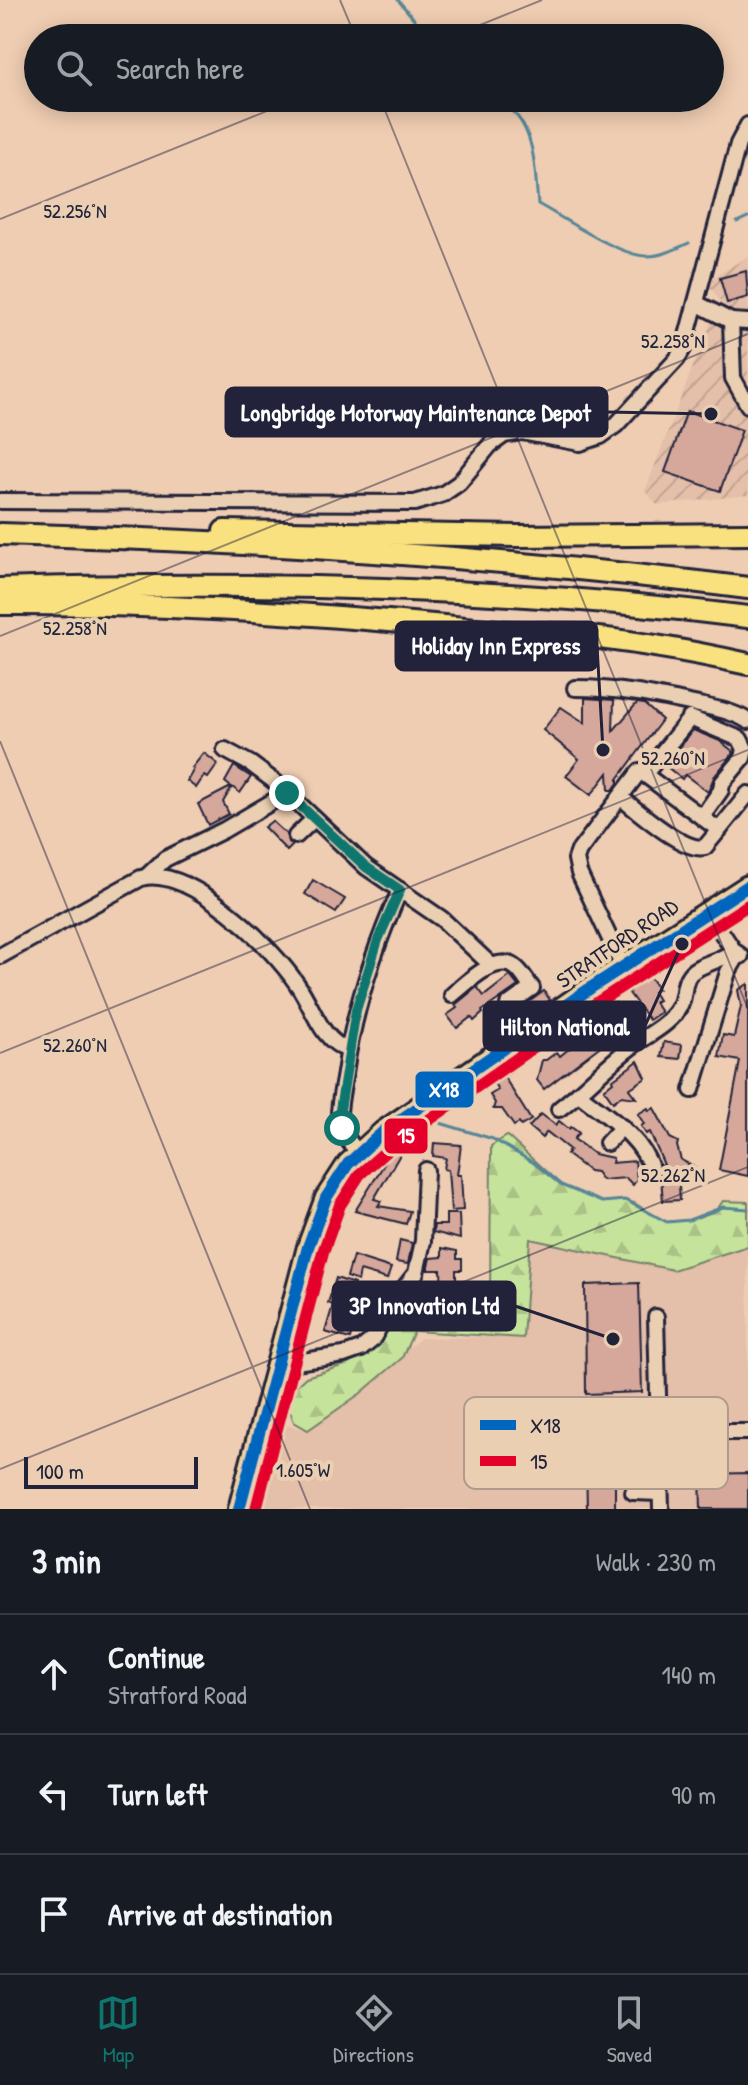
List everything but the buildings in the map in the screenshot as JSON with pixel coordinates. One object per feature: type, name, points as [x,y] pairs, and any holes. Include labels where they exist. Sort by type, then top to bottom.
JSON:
[{"type":"highway","points":[[136,538],[217,531],[518,536],[748,534]]},
{"type":"highway","points":[[0,534],[136,538],[474,559],[748,588]]},
{"type":"highway","points":[[0,589],[149,584],[462,592],[748,617]]},
{"type":"highway","points":[[0,604],[198,607],[376,619],[514,633],[569,635],[748,664]]},
{"type":"highway","name":"STRATFORD ROAD","points":[[239,1509],[275,1365],[315,1226],[333,1187],[359,1153],[383,1132],[592,987],[748,886]]},
{"type":"street","points":[[0,501],[415,503],[443,494],[459,483],[490,445],[504,435],[522,432],[580,443],[610,431],[681,354],[738,144],[748,125]]},
{"type":"street","points":[[696,303],[731,321],[748,322]]},
{"type":"street","points":[[731,321],[733,378],[748,405]]},
{"type":"street","points":[[575,688],[632,690],[712,708],[748,721]]},
{"type":"street","points":[[645,774],[690,718],[740,739],[745,749],[743,758],[722,783],[721,790],[702,817]]},
{"type":"street","points":[[225,750],[251,764],[287,793],[366,867],[456,931],[492,966]]},
{"type":"street","points":[[623,967],[579,873],[576,859],[579,851],[640,771],[719,830]]},
{"type":"street","points":[[0,956],[147,876],[165,859],[224,830],[287,793]]},
{"type":"street","points":[[620,797],[666,832],[692,847],[705,847],[748,794]]},
{"type":"street","points":[[296,836],[314,819]]},
{"type":"street","points":[[147,876],[188,886],[231,914],[285,968],[327,1036],[339,1047],[348,1050]]},
{"type":"street","points":[[359,1153],[345,1136],[339,1116],[348,1050],[365,977],[400,890]]},
{"type":"street","points":[[708,912],[740,954]]},
{"type":"street","points":[[559,1109],[579,1094],[612,1060],[675,1014],[682,1002],[689,974],[740,954]]},
{"type":"street","points":[[692,1090],[728,972],[740,954]]},
{"type":"street","points":[[452,995],[492,966],[506,964],[515,967],[532,988],[508,1005]]},
{"type":"street","points":[[592,987],[635,1044]]},
{"type":"street","points":[[579,1094],[622,1127],[642,1148],[652,1171]]},
{"type":"street","points":[[607,1143],[622,1127]]},
{"type":"street","points":[[275,1365],[344,1355],[361,1349],[372,1340],[394,1301],[416,1273],[423,1241],[426,1170]]},
{"type":"street","points":[[656,1317],[658,1397]]},
{"type":"street","points":[[728,1432],[748,1432]]},
{"type":"street","points":[[660,1489],[661,1509]]},
{"type":"street","points":[[633,1492],[660,1493]]},
{"type":"shaded area","points":[[748,256],[748,495],[657,505],[645,491],[721,303],[707,282]]},
{"type":"shaded area","points":[[529,1238],[673,1270],[748,1246],[748,1509],[256,1509],[276,1423],[308,1430],[421,1338],[523,1337]]},
{"type":"green space","points":[[507,1136],[561,1185],[602,1202],[625,1200],[634,1203],[666,1222],[689,1220],[716,1211],[723,1201],[748,1202],[748,1246],[673,1270],[530,1239],[523,1338],[414,1331],[402,1358],[361,1393],[308,1430],[294,1422],[285,1396],[306,1377],[348,1364],[377,1345],[395,1309],[490,1308],[491,1146]]},
{"type":"waterway","points":[[398,0],[418,24]]},
{"type":"waterway","points":[[513,112],[526,130],[530,144],[538,204],[607,243],[635,254],[658,255],[689,243]]},
{"type":"waterway","points":[[737,222],[748,217]]},
{"type":"waterway","points":[[440,1123],[493,1139],[534,1163],[561,1185],[602,1202],[625,1200],[667,1222],[689,1220],[723,1207],[748,1209]]},
{"type":"transit line","name":"X18","points":[[239,1509],[308,1247],[326,1198],[348,1164],[383,1132],[592,987],[748,886]]},
{"type":"transit line","name":"15","points":[[256,1509],[323,1252],[340,1205],[360,1174],[393,1145],[601,1000],[748,905]]},
{"type":"place","name":"Longbridge Motorway Maintenance Depot","points":[[711,414]]},
{"type":"place","name":"Holiday Inn Express","points":[[603,750]]},
{"type":"place","name":"Hilton National","points":[[682,944]]},
{"type":"place","name":"3P Innovation Ltd","points":[[613,1339]]},
{"type":"route","points":[[287,793],[366,867],[400,890],[378,940],[356,1010],[339,1116],[342,1128]]}]
